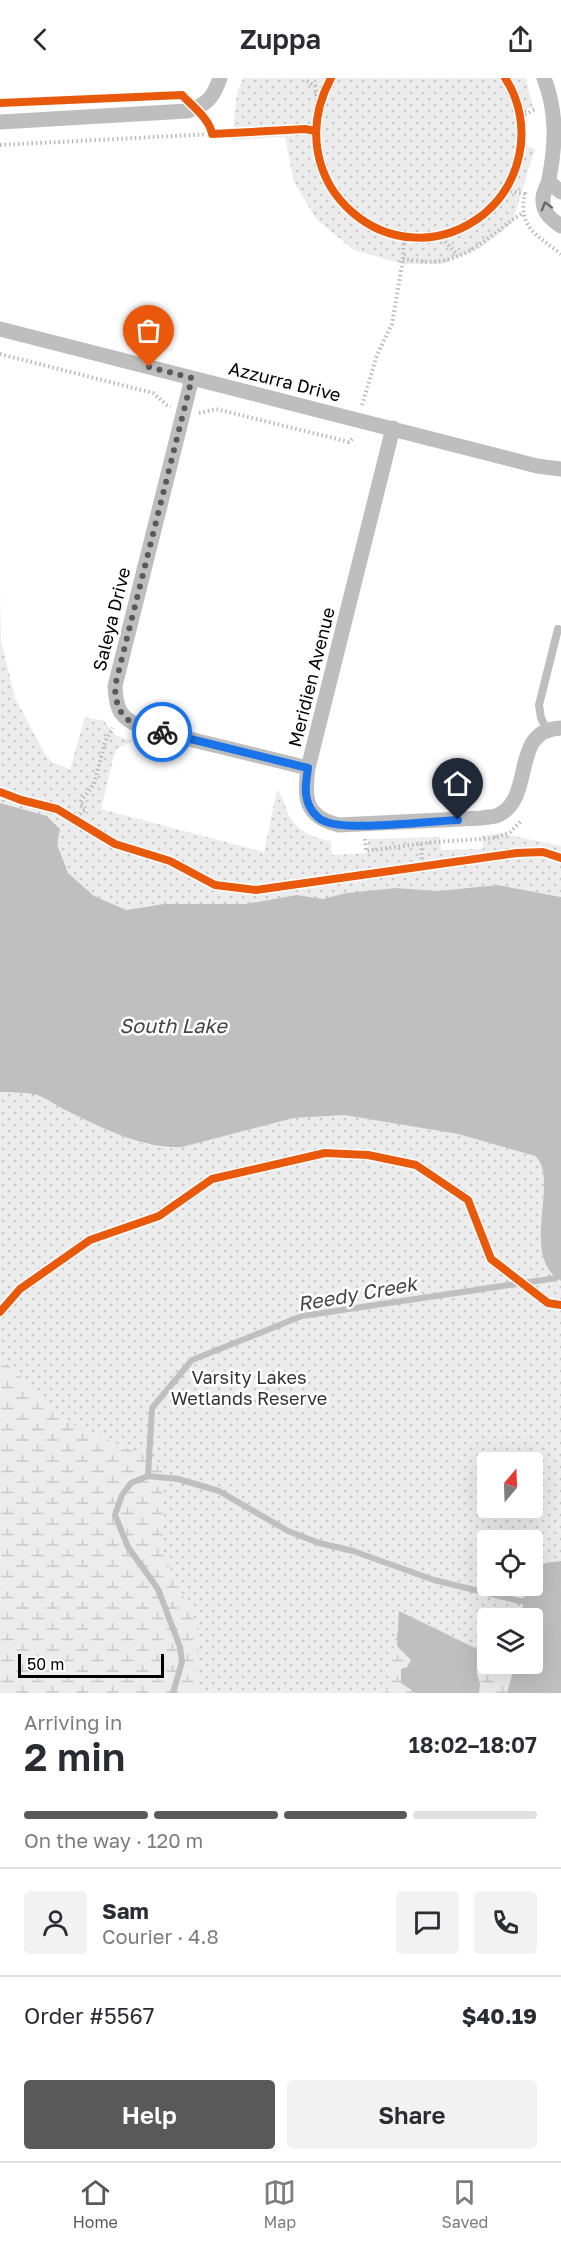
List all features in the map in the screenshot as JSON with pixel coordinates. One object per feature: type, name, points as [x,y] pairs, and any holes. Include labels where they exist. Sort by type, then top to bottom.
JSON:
[{"type":"street","points":[[0,122],[187,111],[209,100],[220,78]]},
{"type":"street","points":[[544,78],[554,113],[555,187],[544,191],[543,201],[545,211],[550,218],[561,226]]},
{"type":"street","name":"Azzurra Drive","points":[[0,329],[553,470],[561,469]]},
{"type":"street","name":"Saleya Drive","points":[[121,715],[115,702],[115,686],[192,378]]},
{"type":"street","name":"Meridien Avenue","points":[[393,428],[308,768],[305,792],[311,810],[323,821],[339,825],[482,818],[497,815],[510,806],[517,793],[532,742],[539,734],[554,729]]},
{"type":"street","points":[[121,715],[144,728],[308,768]]},
{"type":"lane","points":[[554,729],[541,718],[539,705],[558,629]]},
{"type":"path","points":[[307,81],[315,86],[317,112]]},
{"type":"path","points":[[317,112],[324,92]]},
{"type":"path","points":[[518,108],[521,125]]},
{"type":"path","points":[[195,109],[212,129],[212,134]]},
{"type":"path","points":[[0,145],[222,133]]},
{"type":"path","points":[[502,195],[509,184]]},
{"type":"path","points":[[403,260],[441,261],[458,255],[478,247],[523,213]]},
{"type":"path","points":[[428,236],[443,234],[458,255]]},
{"type":"path","points":[[373,408],[362,405],[377,355],[392,324],[403,260],[400,235],[416,237]]},
{"type":"path","points":[[0,354],[153,393],[166,405],[171,406]]},
{"type":"path","points":[[198,413],[216,409],[350,442],[353,438]]},
{"type":"path","points":[[65,814],[77,822],[86,809],[80,802],[94,784],[105,742],[121,715]]},
{"type":"path","points":[[412,868],[425,866],[421,843]]},
{"type":"green space","points":[[243,78],[526,78],[533,107],[527,109],[527,146],[535,149],[512,223],[479,249],[441,264],[403,264],[354,250],[317,220],[294,182],[285,137],[232,140],[237,92]]},
{"type":"green space","points":[[0,591],[1,641],[15,698],[45,754],[52,762],[70,769],[85,717],[104,721],[116,736],[133,741],[118,748],[114,755],[101,809],[264,852],[277,789],[290,818],[305,832],[331,841],[332,855],[368,853],[368,839],[440,837],[441,850],[483,849],[482,836],[500,833],[561,846],[561,897],[498,885],[438,891],[396,888],[346,893],[323,899],[297,895],[245,904],[164,904],[126,910],[94,896],[68,873],[57,844],[60,828],[47,816],[0,803]]},
{"type":"green space","name":"Varsity Lakes Wetlands Reserve","points":[[0,1092],[34,1094],[50,1100],[66,1111],[142,1143],[168,1148],[182,1147],[294,1118],[344,1115],[458,1134],[535,1156],[542,1167],[544,1182],[542,1254],[549,1269],[561,1281],[561,1693],[0,1693]]},
{"type":"green space","points":[[0,1357],[68,1422],[162,1464],[163,1553],[199,1630],[195,1693],[0,1693]]},
{"type":"green space","points":[[399,1611],[477,1649],[477,1674],[513,1674],[507,1693],[385,1693],[388,1688]]},
{"type":"water","name":"South Lake","points":[[0,803],[47,816],[60,829],[57,844],[68,873],[94,896],[126,910],[164,904],[245,904],[297,895],[323,899],[346,893],[396,888],[438,891],[498,885],[561,897],[561,1281],[549,1269],[542,1254],[544,1182],[542,1167],[535,1156],[458,1134],[344,1115],[294,1118],[182,1147],[168,1147],[139,1141],[110,1131],[37,1095],[0,1092]]},
{"type":"water","points":[[561,1561],[561,1693],[507,1693],[512,1674],[543,1674],[543,1608],[523,1608],[524,1596],[543,1596],[543,1564]]},
{"type":"water","points":[[399,1611],[477,1649],[476,1670],[480,1684],[479,1693],[416,1693],[401,1683],[401,1669],[407,1667],[411,1660],[397,1646]]},
{"type":"waterway","name":"Reedy Creek","points":[[148,1476],[152,1408],[192,1360],[302,1316],[556,1278]]},
{"type":"waterway","name":"Reedy Creek","points":[[173,1693],[182,1662],[180,1647],[158,1589],[128,1547],[115,1515],[122,1495],[131,1483],[148,1476],[178,1479],[219,1491],[288,1531],[319,1543],[353,1551],[434,1580],[519,1601],[530,1601]]},
{"type":"cycle path","points":[[331,78],[318,117],[318,154],[331,186],[352,212],[381,230],[414,238],[449,233],[484,214],[506,188],[517,164],[521,146],[521,126],[518,105],[505,78]]},
{"type":"cycle path","points":[[0,103],[182,95],[208,123],[212,134],[305,129],[315,131]]},
{"type":"cycle path","points":[[0,792],[57,809],[115,844],[170,861],[215,885],[256,890],[517,853],[543,852],[561,858]]},
{"type":"cycle path","points":[[0,1312],[20,1289],[90,1240],[159,1216],[212,1179],[325,1153],[368,1155],[416,1165],[468,1200],[491,1259],[548,1303],[561,1305]]},
{"type":"way so far","points":[[149,367],[192,378],[115,686],[115,702],[121,715],[132,723],[162,732]]},
{"type":"route","points":[[162,732],[308,768],[305,792],[311,810],[323,821],[339,825],[364,825],[458,820]]}]
